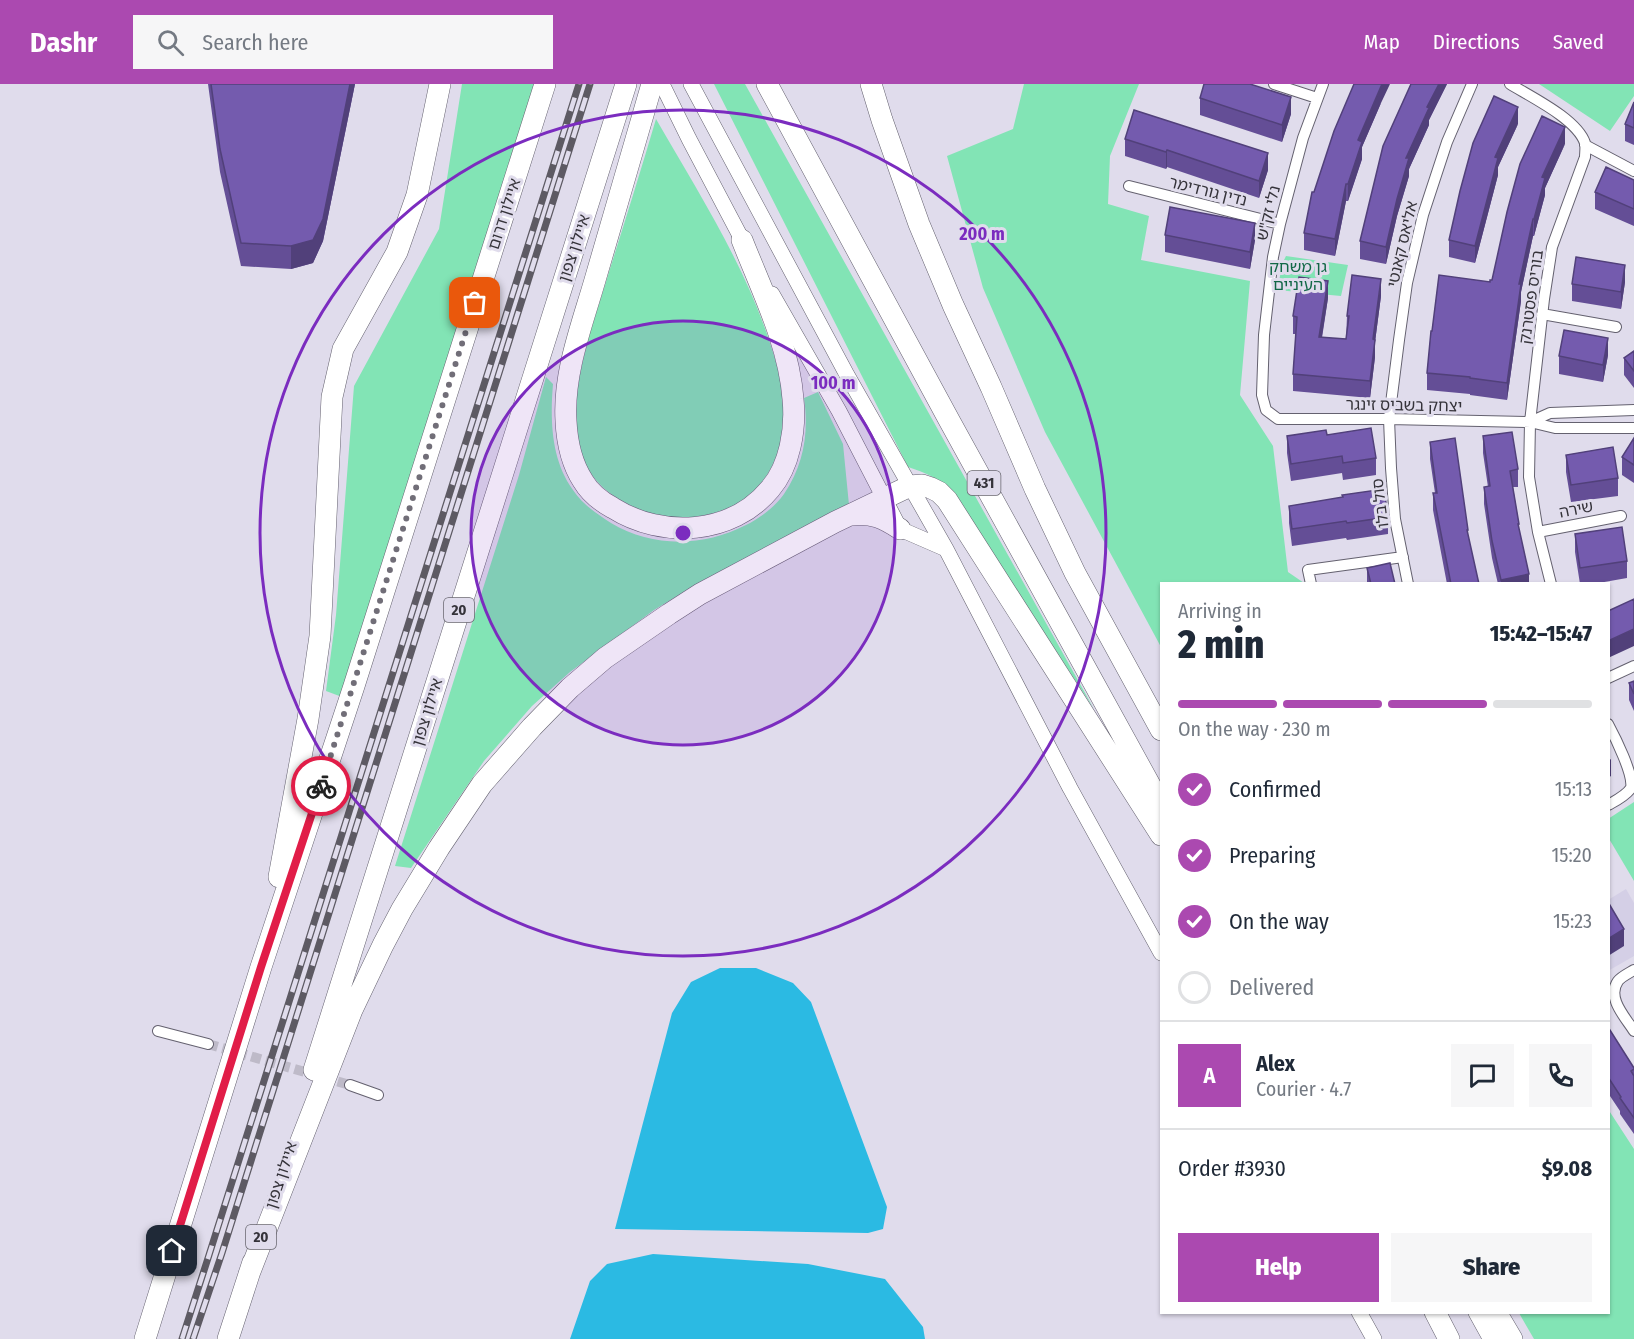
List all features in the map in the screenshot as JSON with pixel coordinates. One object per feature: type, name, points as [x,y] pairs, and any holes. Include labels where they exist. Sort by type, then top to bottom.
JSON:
[{"type":"highway","points":[[261,967],[315,679],[323,588],[332,397],[343,349],[397,252],[417,195],[440,84]]},
{"type":"highway","name":"איילון דרום","points":[[145,1339],[261,967],[354,686],[545,84]]},
{"type":"highway","name":"איילון צפון","points":[[228,1339],[626,84]]},
{"type":"highway","points":[[652,84],[574,353],[566,405],[567,440],[584,482],[606,504],[633,520],[685,529],[716,524],[746,510],[766,494],[776,481],[786,459],[792,432],[794,400],[792,383],[778,331],[742,240]]},
{"type":"highway","name":"431","points":[[767,84],[1160,803]]},
{"type":"highway","name":"431","points":[[871,84],[919,224],[1035,489],[1075,573],[1160,728]]},
{"type":"highway","points":[[249,1274],[366,978],[402,909],[482,784],[570,688],[606,658],[700,594],[848,515],[910,486],[922,485],[939,492],[1160,833]]},
{"type":"highway","points":[[848,515],[866,513],[882,518],[900,529]]},
{"type":"highway","points":[[1436,1314],[1449,1339]]},
{"type":"highway","points":[[1480,1314],[1494,1339]]},
{"type":"highway","points":[[1497,1314],[1512,1339]]},
{"type":"street","points":[[662,84],[742,240],[839,411],[900,529],[946,549]]},
{"type":"street","points":[[1274,84],[1317,98]]},
{"type":"street","name":"נלי זק\"ש","points":[[1278,419],[1266,410],[1262,395],[1273,257],[1303,138],[1323,84]]},
{"type":"street","name":"אליאס קאנטי","points":[[1389,419],[1407,283],[1423,215],[1447,142],[1472,84]]},
{"type":"street","points":[[1510,84],[1569,121],[1580,132],[1585,145],[1634,171]]},
{"type":"street","points":[[692,87],[847,375],[946,549],[1070,788],[1160,951]]},
{"type":"street","name":"בוריס פסטרנק","points":[[1530,422],[1552,247],[1585,158],[1585,145]]},
{"type":"street","name":"נדין גורדימר","points":[[1130,186],[1280,224]]},
{"type":"street","points":[[1542,314],[1617,327]]},
{"type":"street","name":"יצחק בשביס זינגר","points":[[1530,422],[1550,413],[1634,410]]},
{"type":"street","name":"יצחק בשביס זינגר","points":[[1278,419],[1530,422],[1556,428],[1634,428]]},
{"type":"street","name":"סול בלו","points":[[1389,419],[1395,519],[1408,582]]},
{"type":"street","points":[[1530,422],[1529,477],[1538,532],[1550,582]]},
{"type":"street","name":"שירה","points":[[1538,532],[1621,516]]},
{"type":"street","points":[[1311,582],[1308,570],[1403,557]]},
{"type":"street","points":[[1610,677],[1634,666]]},
{"type":"street","points":[[1610,728],[1631,770],[1633,779],[1631,788],[1610,804]]},
{"type":"street","points":[[1634,970],[1618,980],[1613,991],[1615,1001],[1634,1031]]},
{"type":"street","points":[[158,1031],[208,1044]]},
{"type":"street","points":[[350,1085],[378,1095]]},
{"type":"street","points":[[1360,1314],[1374,1339]]},
{"type":"shaded area","points":[[1626,889],[1634,903],[1634,956],[1610,970],[1610,899]]},
{"type":"green space","points":[[462,84],[534,84],[342,697],[326,691],[336,615],[354,386],[439,229]]},
{"type":"green space","points":[[714,84],[745,84],[1094,709],[953,493],[943,483],[908,467]]},
{"type":"green space","points":[[1024,84],[1139,84],[1110,156],[1108,204],[1149,216],[1141,260],[1250,281],[1240,395],[1273,446],[1288,572],[1303,582],[1160,582],[1160,645],[1045,432],[983,288],[947,156],[1013,129]]},
{"type":"green space","points":[[1539,84],[1634,84],[1634,96],[1610,131]]},
{"type":"green space","points":[[656,119],[734,256],[759,313],[772,350],[784,399],[781,441],[766,476],[755,490],[740,502],[722,511],[688,518],[654,516],[634,508],[608,492],[587,468],[577,437],[577,395],[585,353]]},
{"type":"green space","name":"גן משחק העיניים","points":[[1286,256],[1348,265],[1341,296],[1277,290]]},
{"type":"green space","points":[[546,377],[553,384],[552,425],[556,453],[566,478],[585,504],[611,523],[627,531],[661,540],[695,541],[730,532],[762,516],[780,499],[796,472],[805,436],[804,398],[818,392],[843,444],[849,505],[702,581],[654,610],[570,672],[532,706],[484,761],[411,868],[395,866],[519,475]]},
{"type":"green space","points":[[1634,802],[1634,881],[1610,840],[1610,818]]},
{"type":"green space","points":[[1610,1112],[1634,1149],[1634,1339],[1534,1339],[1520,1314],[1610,1314]]},
{"type":"water","points":[[720,968],[756,968],[793,983],[811,1002],[887,1207],[883,1229],[868,1233],[615,1229],[672,1013],[691,982]]},
{"type":"water","points":[[653,1254],[808,1264],[885,1279],[923,1327],[925,1339],[570,1339],[590,1281],[607,1264]]},
{"type":"building","points":[[211,84],[350,84],[323,219],[313,240],[291,246],[241,243],[220,149]]},
{"type":"building","points":[[1204,84],[1250,84],[1291,97],[1282,125],[1200,98]]},
{"type":"building","points":[[1354,84],[1382,84],[1358,140],[1362,142],[1348,184],[1346,184],[1335,239],[1304,233],[1312,192],[1314,192],[1334,131]]},
{"type":"building","points":[[1411,84],[1439,84],[1406,158],[1409,158],[1386,247],[1360,241],[1383,146]]},
{"type":"building","points":[[1494,96],[1518,107],[1495,157],[1498,158],[1475,246],[1449,240],[1473,143]]},
{"type":"building","points":[[1634,102],[1634,128],[1625,124]]},
{"type":"building","points":[[1134,110],[1268,153],[1259,181],[1167,150],[1166,152],[1125,139]]},
{"type":"building","points":[[1542,116],[1565,127],[1542,177],[1545,178],[1533,219],[1519,284],[1521,284],[1507,383],[1427,373],[1439,275],[1490,282],[1492,280],[1520,164]]},
{"type":"building","points":[[1606,167],[1634,180],[1634,209],[1595,192]]},
{"type":"building","points":[[1170,207],[1255,223],[1250,252],[1165,235]]},
{"type":"building","points":[[1576,257],[1625,265],[1621,292],[1572,284]]},
{"type":"building","points":[[1352,275],[1381,279],[1370,381],[1293,374],[1297,317],[1293,316],[1299,277],[1328,281],[1319,337],[1346,339]]},
{"type":"building","points":[[1564,330],[1608,338],[1603,365],[1559,356]]},
{"type":"building","points":[[1634,351],[1634,371],[1624,358]]},
{"type":"building","points":[[1371,428],[1376,458],[1343,463],[1342,456],[1291,464],[1287,436],[1326,430],[1327,435]]},
{"type":"building","points":[[1512,432],[1518,469],[1510,471],[1529,574],[1501,580],[1492,541],[1484,487],[1490,486],[1483,436]]},
{"type":"building","points":[[1455,438],[1467,530],[1479,582],[1451,582],[1433,493],[1437,493],[1430,442]]},
{"type":"building","points":[[1634,438],[1634,465],[1622,457]]},
{"type":"building","points":[[1613,447],[1618,478],[1571,485],[1566,455]]},
{"type":"building","points":[[1384,489],[1388,517],[1292,529],[1289,506]]},
{"type":"building","points":[[1622,527],[1627,561],[1580,568],[1575,534]]},
{"type":"building","points":[[1390,563],[1395,582],[1370,582],[1367,568]]},
{"type":"building","points":[[1634,599],[1634,629],[1610,640],[1610,610]]},
{"type":"building","points":[[1634,681],[1634,694],[1629,683]]},
{"type":"building","points":[[1610,905],[1624,929],[1610,938]]},
{"type":"building","points":[[1610,1030],[1634,1068],[1631,1071],[1634,1076],[1634,1118],[1610,1080]]},
{"type":"tunnel","points":[[208,1044],[350,1085]]},
{"type":"railway","points":[[182,1339],[579,84]]},
{"type":"railway","points":[[193,1339],[590,84]]},
{"type":"way so far","points":[[321,786],[475,303]]},
{"type":"route","points":[[172,1251],[261,967],[321,786]]}]
